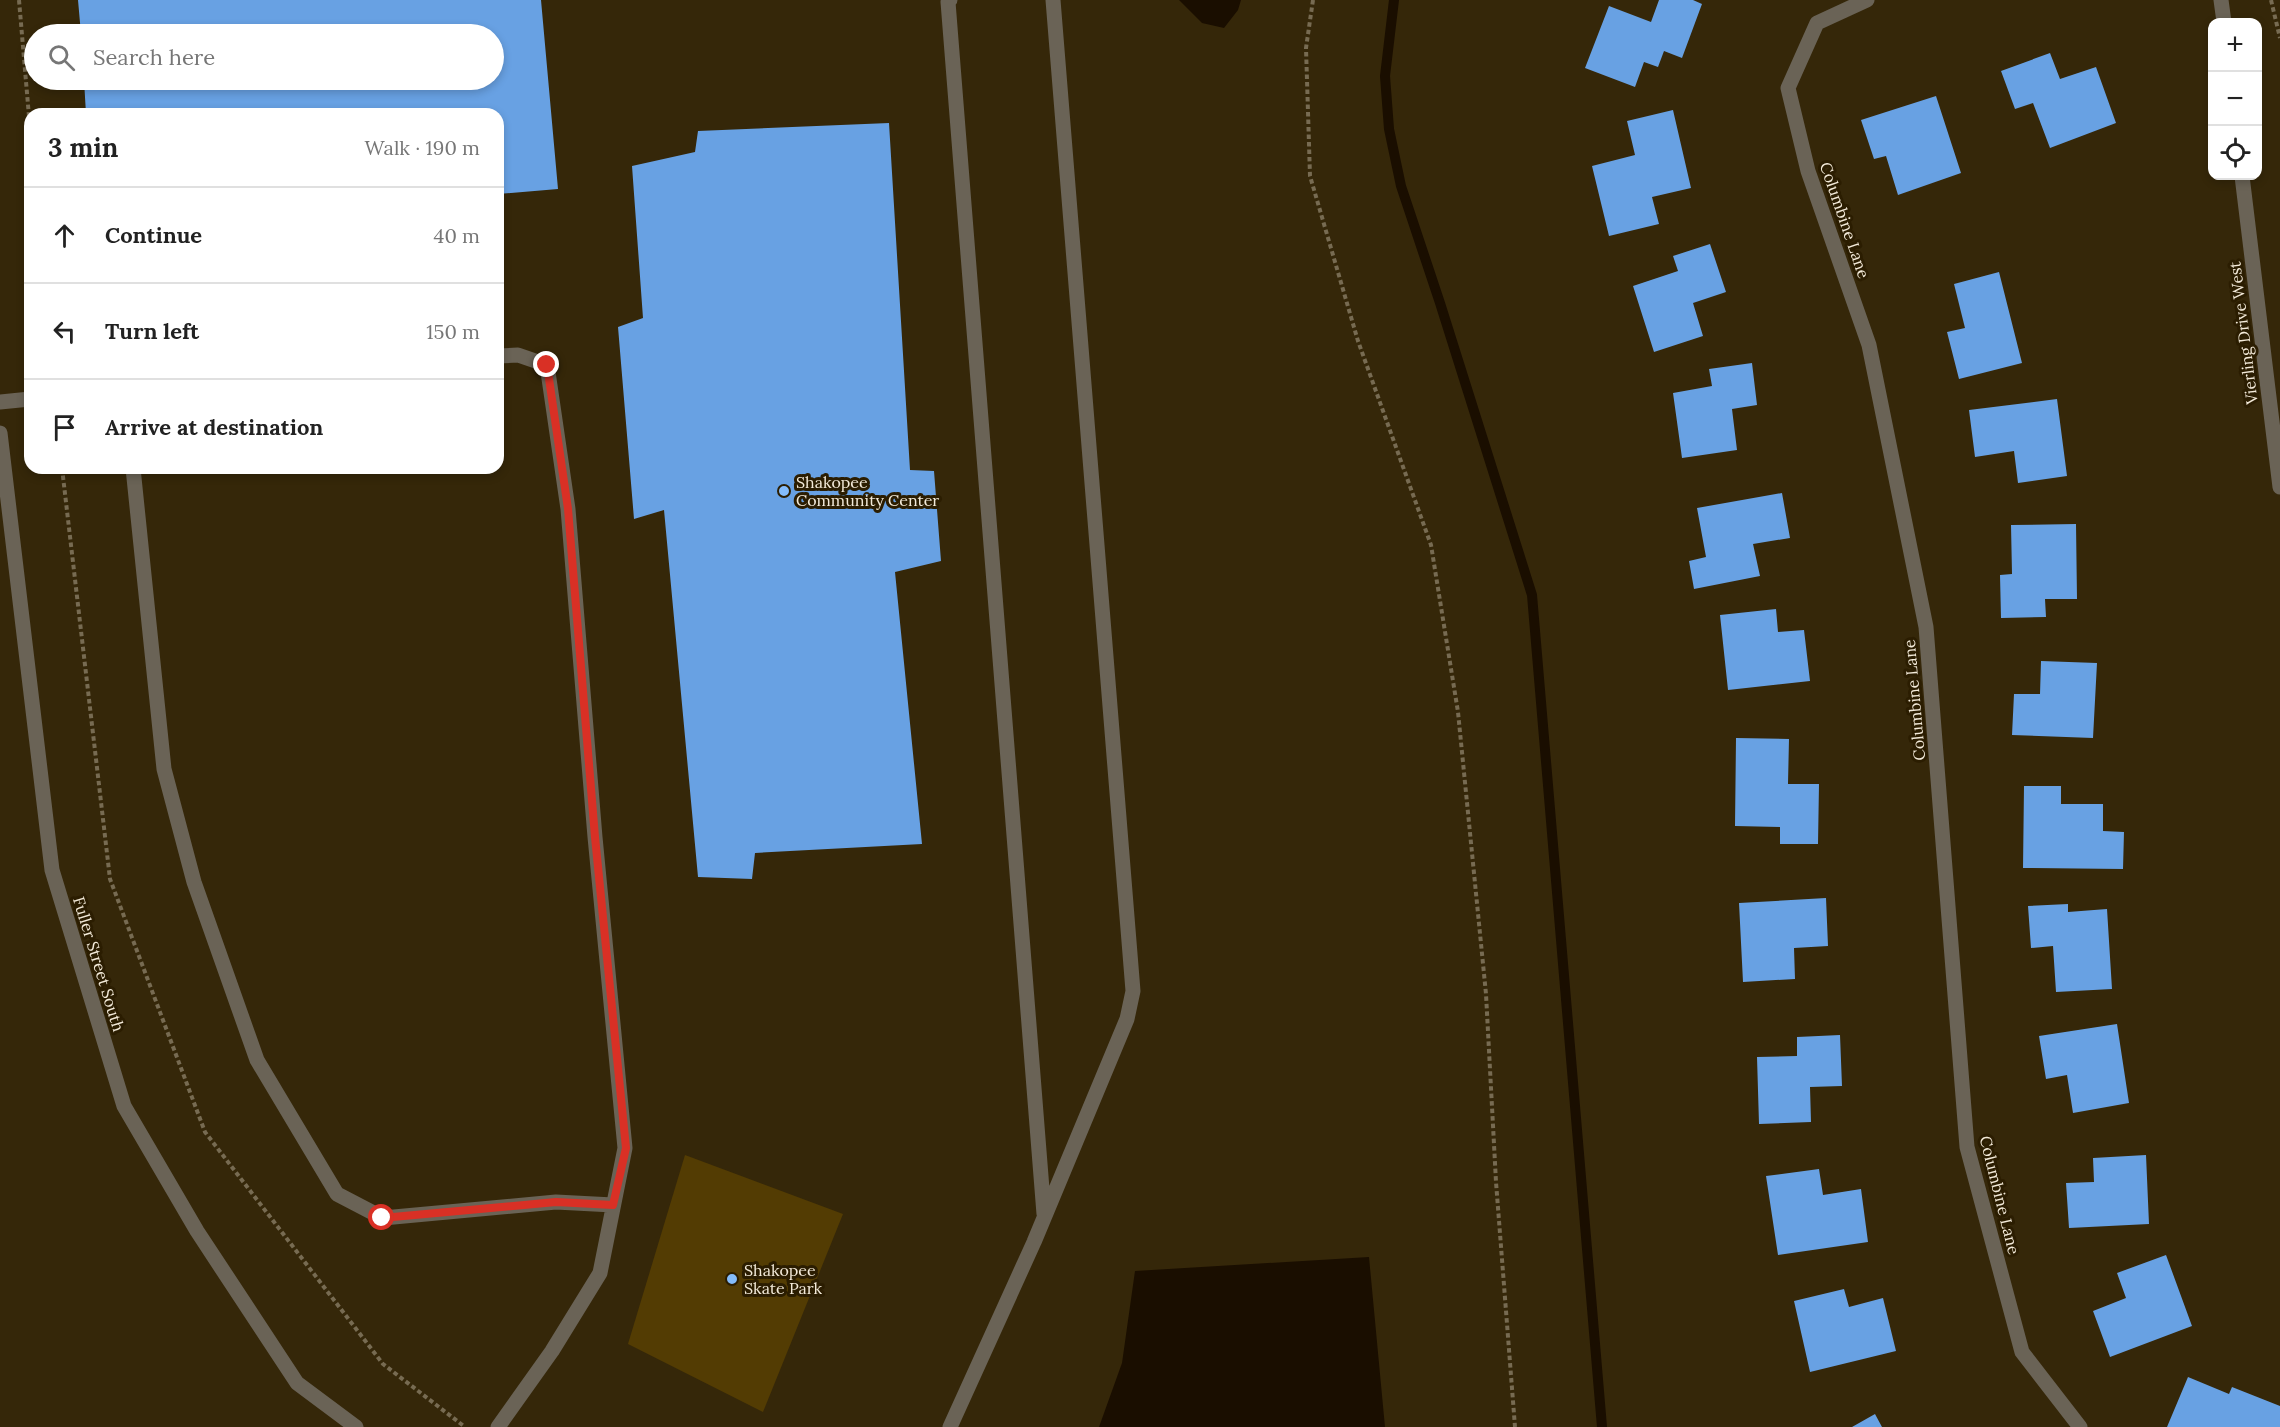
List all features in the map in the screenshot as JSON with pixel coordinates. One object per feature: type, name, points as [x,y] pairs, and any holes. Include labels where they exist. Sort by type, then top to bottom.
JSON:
[{"type":"street","points":[[950,0],[949,14],[1044,1217]]},
{"type":"street","points":[[950,1427],[1044,1217],[1127,1019],[1132,991],[1053,0]]},
{"type":"street","name":"Columbine Lane","points":[[1867,0],[1817,23],[1788,88],[1808,171],[1869,345],[1926,627],[1967,1147],[2022,1352],[2080,1427]]},
{"type":"street","points":[[2221,0],[2223,18]]},
{"type":"street","name":"Vierling Drive West","points":[[2242,180],[2280,487]]},
{"type":"street","points":[[498,1427],[552,1351],[600,1273],[626,1148],[595,837],[568,509],[547,365],[518,355],[504,356]]},
{"type":"street","points":[[0,402],[24,400]]},
{"type":"street","name":"Fuller Street South","points":[[0,433],[52,870],[124,1106],[196,1231],[297,1383],[356,1427]]},
{"type":"street","points":[[134,474],[164,769],[191,871],[257,1060],[337,1194],[382,1218],[556,1202],[613,1205]]},
{"type":"path","points":[[19,0],[24,58]]},
{"type":"path","points":[[1313,0],[1306,48],[1310,176],[1358,341],[1431,545],[1458,712],[1486,994],[1496,1182],[1515,1427]]},
{"type":"path","points":[[2271,0],[2280,39]]},
{"type":"path","points":[[27,90],[28,108]]},
{"type":"path","points":[[63,474],[110,879],[205,1132],[383,1364],[465,1427]]},
{"type":"shaded area","points":[[1179,0],[1241,0],[1238,10],[1224,28],[1202,23]]},
{"type":"shaded area","name":"Shakopee Skate Park","points":[[685,1155],[843,1214],[763,1412],[628,1344]]},
{"type":"shaded area","points":[[1369,1257],[1385,1427],[1099,1427],[1122,1363],[1135,1271]]},
{"type":"building","points":[[78,0],[541,0],[558,189],[504,194],[504,108],[86,108],[85,90],[504,90],[504,24],[80,24]]},
{"type":"building","points":[[1659,0],[1693,0],[1702,4],[1682,58],[1664,51],[1658,67],[1644,62],[1635,87],[1585,68],[1609,6],[1651,22]]},
{"type":"building","points":[[2050,53],[2060,79],[2096,67],[2116,123],[2050,148],[2033,103],[2015,109],[2001,71]]},
{"type":"building","points":[[1936,96],[1961,173],[1898,195],[1886,156],[1874,159],[1861,120]]},
{"type":"building","points":[[1673,110],[1691,188],[1652,197],[1659,224],[1609,236],[1592,166],[1635,155],[1627,121]]},
{"type":"building","name":"Shakopee Community Center","points":[[889,123],[910,470],[934,471],[941,561],[895,572],[922,844],[755,853],[752,879],[698,877],[664,510],[634,519],[618,327],[643,318],[632,166],[695,152],[698,131]]},
{"type":"building","points":[[1710,244],[1726,292],[1693,303],[1703,336],[1654,352],[1633,286],[1678,271],[1673,256]]},
{"type":"building","points":[[1999,272],[2022,363],[1959,379],[1947,332],[1965,328],[1954,284]]},
{"type":"building","points":[[1752,363],[1757,405],[1732,409],[1737,450],[1682,458],[1673,393],[1712,386],[1709,369]]},
{"type":"building","points":[[2057,399],[2067,476],[2018,483],[2014,451],[1975,457],[1969,410]]},
{"type":"building","points":[[1782,493],[1790,538],[1753,544],[1760,576],[1694,589],[1689,561],[1706,557],[1697,508]]},
{"type":"building","points":[[2076,524],[2077,599],[2045,599],[2046,617],[2001,618],[2000,575],[2012,574],[2011,525]]},
{"type":"building","points":[[1776,609],[1778,632],[1804,630],[1810,681],[1728,690],[1720,615]]},
{"type":"building","points":[[2041,661],[2097,663],[2093,738],[2012,735],[2014,694],[2040,694]]},
{"type":"building","points":[[1736,738],[1789,739],[1788,784],[1819,784],[1818,844],[1780,844],[1780,827],[1735,826]]},
{"type":"building","points":[[2024,786],[2061,786],[2061,804],[2103,804],[2103,831],[2124,832],[2123,869],[2023,868]]},
{"type":"building","points":[[1826,898],[1828,946],[1794,948],[1795,979],[1743,982],[1739,903]]},
{"type":"building","points":[[2068,904],[2068,912],[2107,909],[2112,989],[2056,992],[2053,946],[2031,948],[2028,906]]},
{"type":"building","points":[[2117,1024],[2129,1103],[2073,1113],[2067,1075],[2046,1079],[2039,1036]]},
{"type":"building","points":[[1840,1035],[1842,1086],[1810,1087],[1811,1122],[1759,1124],[1757,1057],[1797,1056],[1797,1037]]},
{"type":"building","points":[[2146,1155],[2149,1224],[2069,1228],[2066,1183],[2094,1182],[2093,1158]]},
{"type":"building","points":[[1819,1169],[1823,1195],[1861,1189],[1868,1242],[1778,1255],[1766,1176]]},
{"type":"building","points":[[2166,1255],[2192,1326],[2110,1357],[2093,1311],[2126,1298],[2117,1273]]},
{"type":"building","points":[[1844,1289],[1849,1307],[1883,1298],[1896,1351],[1810,1372],[1794,1301]]},
{"type":"building","points":[[2188,1377],[2229,1394],[2232,1387],[2280,1406],[2280,1427],[2167,1427]]},
{"type":"building","points":[[1875,1414],[1882,1427],[1852,1427]]},
{"type":"waterway","points":[[1394,0],[1385,76],[1389,129],[1401,186],[1532,595],[1602,1427]]},
{"type":"place","name":"Shakopee Community Center","points":[[784,491]]},
{"type":"place","name":"Shakopee Skate Park","points":[[732,1279]]},
{"type":"route","points":[[382,1218],[556,1202],[613,1205],[626,1148],[595,837],[568,509],[547,365]]}]
